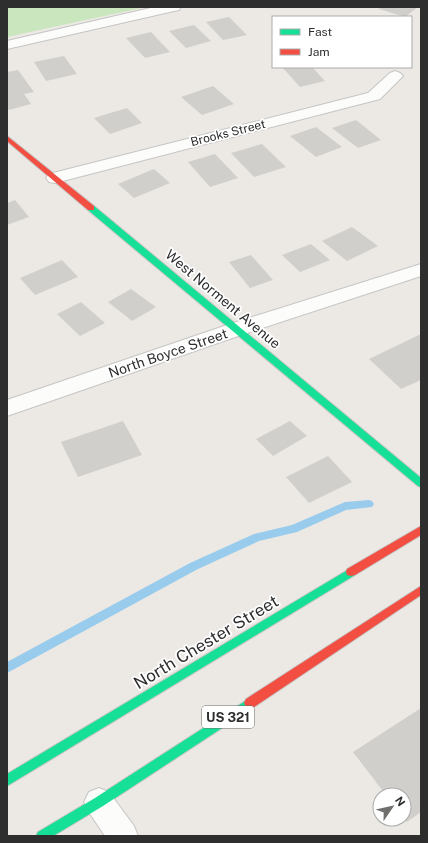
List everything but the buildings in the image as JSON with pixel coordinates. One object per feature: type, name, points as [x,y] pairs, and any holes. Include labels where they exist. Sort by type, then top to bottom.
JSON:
[{"type":"main road","name":"West Norment Avenue","points":[[7,138],[421,483]]},
{"type":"main road","name":"North Chester Street","points":[[7,780],[421,530]]},
{"type":"main road","name":"US 321","points":[[42,836],[99,802],[421,590]]},
{"type":"street","points":[[7,45],[174,7]]},
{"type":"street","name":"Brooks Street","points":[[55,178],[374,96],[395,76]]},
{"type":"street","name":"North Boyce Street","points":[[7,408],[237,329],[421,270]]},
{"type":"street","points":[[99,802],[123,836]]},
{"type":"green space","points":[[7,7],[146,7],[7,37]]},
{"type":"waterway","points":[[7,668],[194,566],[257,537],[294,529],[345,506],[369,504]]},
{"type":"traffic: fast","points":[[91,208],[421,483]]},
{"type":"traffic: fast","points":[[7,780],[351,572]]},
{"type":"traffic: fast","points":[[42,836],[99,802],[250,703]]},
{"type":"traffic: jam","points":[[7,138],[91,208]]},
{"type":"traffic: jam","points":[[351,572],[421,530]]},
{"type":"traffic: jam","points":[[250,703],[421,590]]}]
